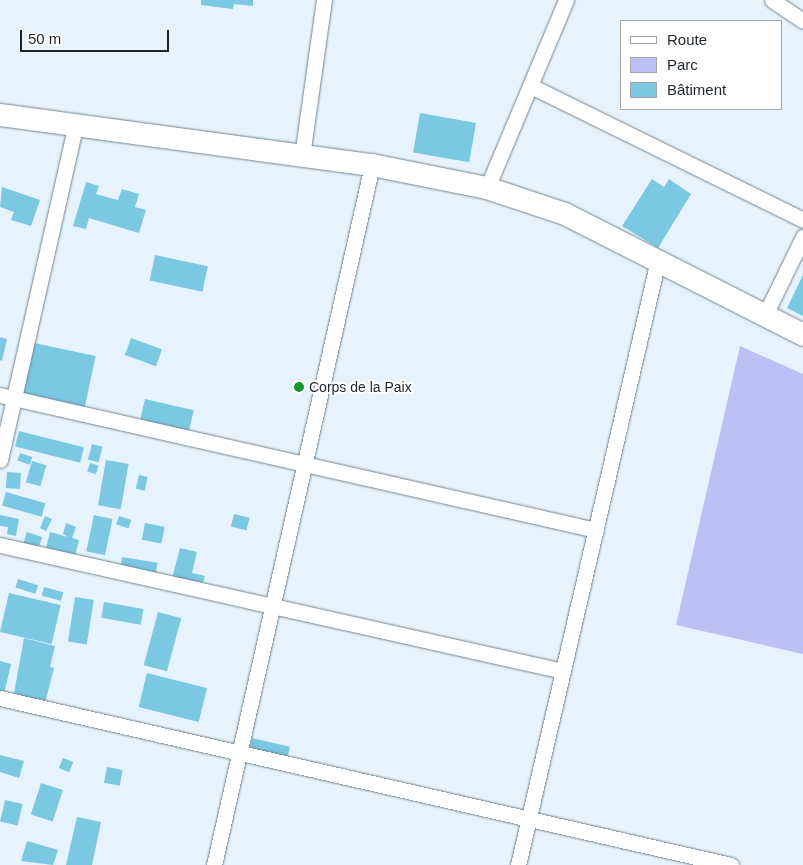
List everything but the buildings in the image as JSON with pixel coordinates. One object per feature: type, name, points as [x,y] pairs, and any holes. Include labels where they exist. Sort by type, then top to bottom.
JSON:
[{"type":"main road","points":[[0,116],[372,165],[487,188],[565,214],[803,335]]},
{"type":"street","points":[[302,156],[324,0]]},
{"type":"street","points":[[487,188],[566,0]]},
{"type":"street","points":[[772,0],[803,21]]},
{"type":"street","points":[[531,86],[803,220]]},
{"type":"street","points":[[0,460],[7,396],[76,126]]},
{"type":"street","points":[[214,865],[372,165]]},
{"type":"street","points":[[765,315],[803,237]]},
{"type":"street","points":[[518,865],[658,260]]},
{"type":"street","points":[[7,396],[596,530]]},
{"type":"street","points":[[0,545],[563,671]]},
{"type":"street","points":[[0,698],[731,865]]},
{"type":"green space","points":[[740,346],[803,374],[803,654],[676,625]]},
{"type":"place","name":"Corps de la Paix","points":[[299,387]]}]
